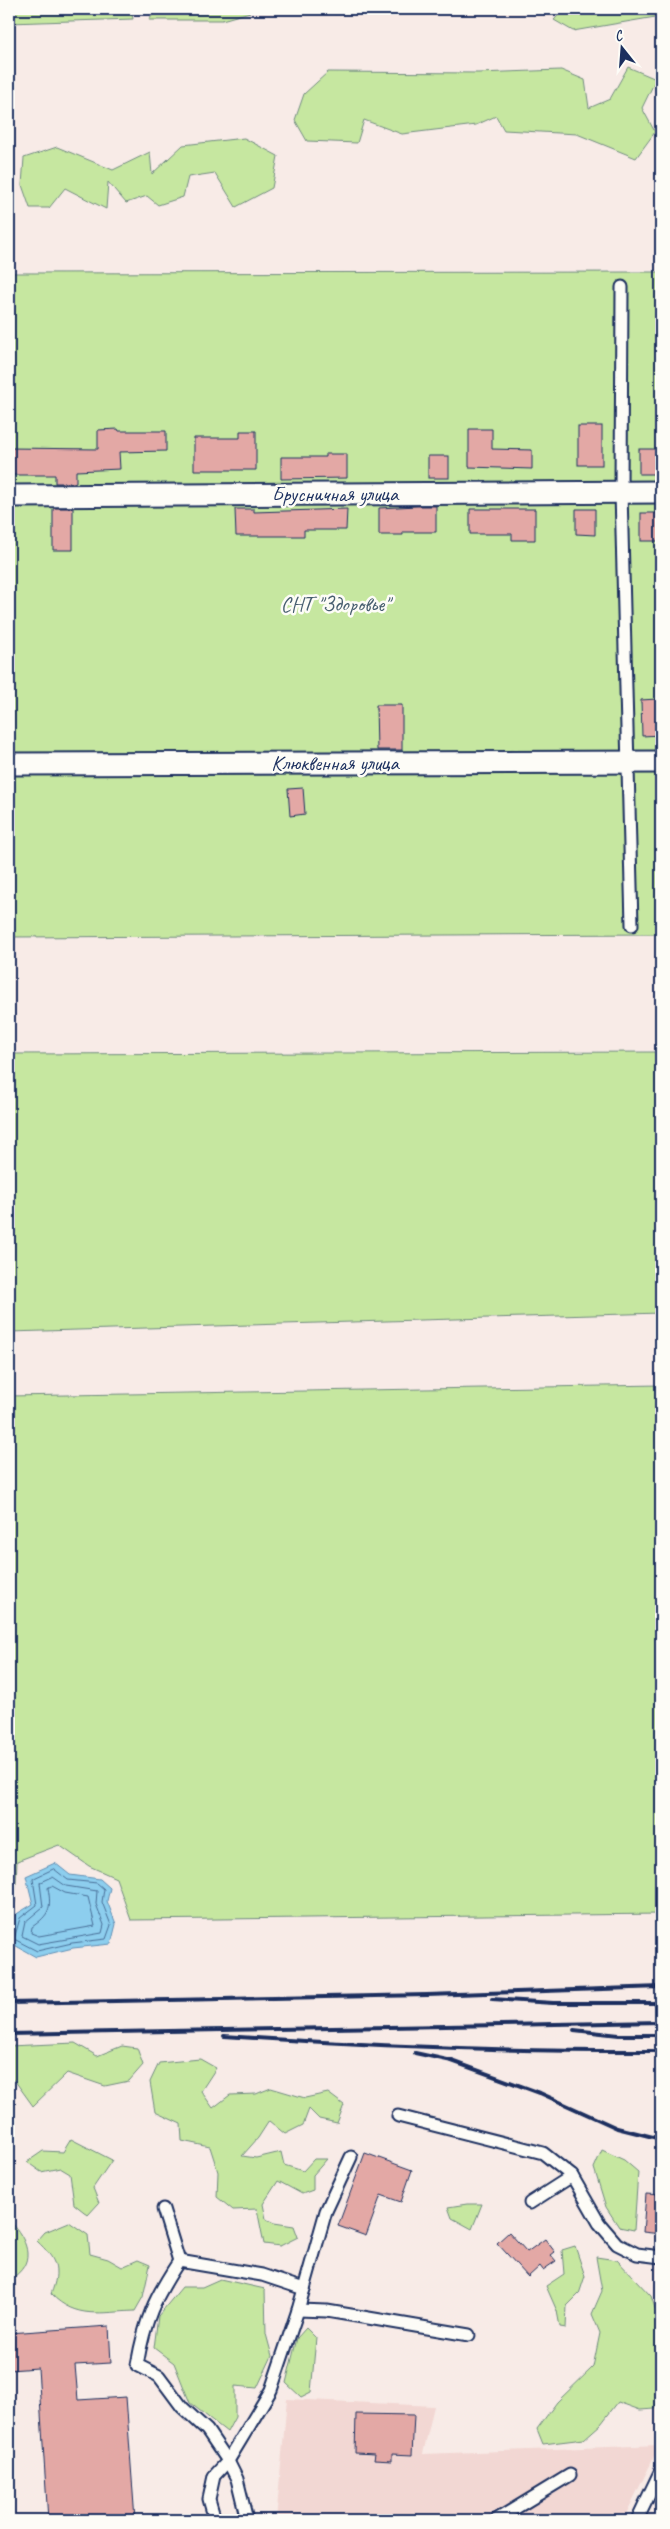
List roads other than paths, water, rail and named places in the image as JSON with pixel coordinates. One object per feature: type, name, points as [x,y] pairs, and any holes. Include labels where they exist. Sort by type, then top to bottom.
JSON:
[{"type":"street","name":"Брусничная улица","points":[[9,496],[661,492]]},
{"type":"street","name":"Клюквенная улица","points":[[9,764],[661,762]]},
{"type":"lane","points":[[622,287],[621,492],[626,762],[632,925]]},
{"type":"lane","points":[[398,2116],[542,2152],[572,2176],[599,2223],[617,2244],[637,2254],[661,2257]]},
{"type":"lane","points":[[215,2520],[209,2500],[214,2476],[228,2461],[271,2390],[298,2310],[326,2212],[351,2157]]},
{"type":"lane","points":[[530,2203],[572,2176]]},
{"type":"lane","points":[[164,2209],[179,2261]]},
{"type":"lane","points":[[179,2261],[262,2275],[304,2289]]},
{"type":"lane","points":[[179,2261],[156,2295],[142,2333],[137,2365],[160,2376],[182,2407],[207,2430],[228,2461],[237,2479],[247,2520]]},
{"type":"lane","points":[[298,2310],[327,2311],[469,2335]]},
{"type":"lane","points":[[637,2520],[661,2470]]},
{"type":"lane","points":[[496,2520],[570,2475]]},
{"type":"water","points":[[55,1863],[70,1875],[100,1879],[110,1888],[107,1901],[116,1924],[111,1944],[73,1948],[36,1957],[9,1942],[15,1915],[33,1904],[26,1876]]},
{"type":"railway","points":[[9,2003],[427,1995],[661,1987]]},
{"type":"railway","points":[[492,1999],[553,2003],[661,2003]]},
{"type":"railway","points":[[9,2034],[661,2022]]},
{"type":"railway","points":[[574,2030],[619,2035],[661,2035]]},
{"type":"railway","points":[[224,2036],[442,2048],[661,2051]]},
{"type":"railway","points":[[415,2053],[452,2061],[540,2093],[617,2128],[661,2139]]},
{"type":"park label","name":"СНТ \"Здоровье\"","points":[[335,604]]}]
